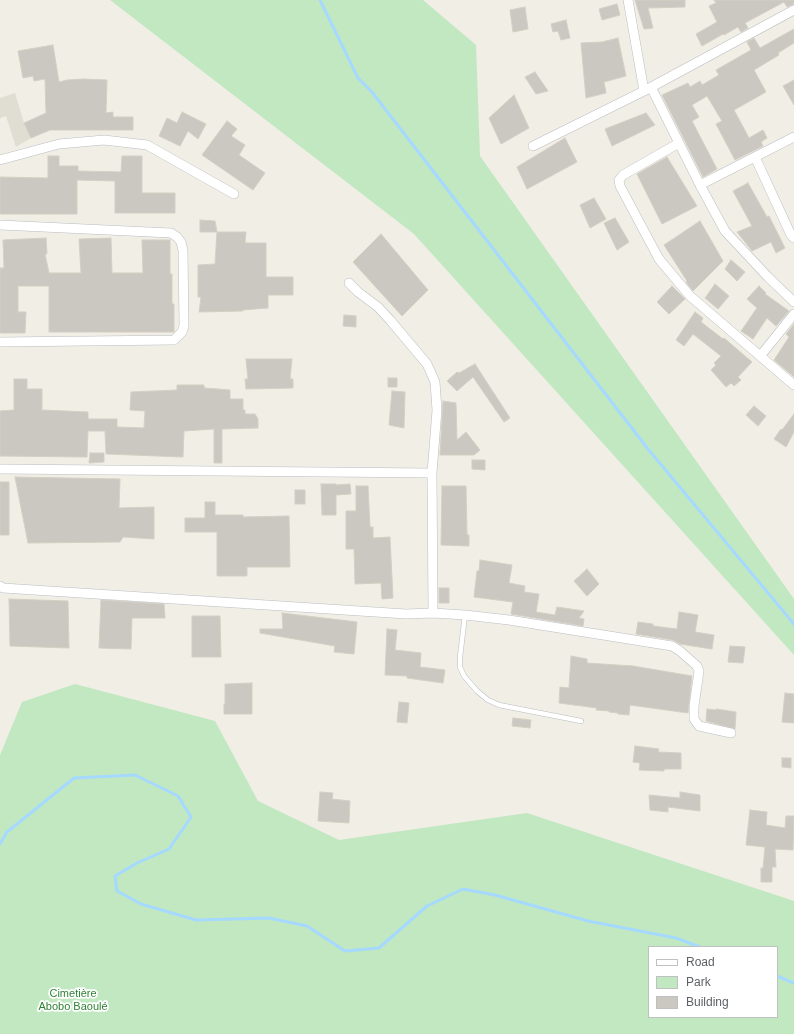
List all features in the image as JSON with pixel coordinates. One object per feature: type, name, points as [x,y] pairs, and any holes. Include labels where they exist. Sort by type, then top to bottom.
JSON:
[{"type":"street","points":[[628,0],[648,89],[679,143],[725,231],[768,277],[794,302]]},
{"type":"street","points":[[533,146],[648,89],[794,10]]},
{"type":"street","points":[[700,185],[794,137]]},
{"type":"street","points":[[0,160],[59,144],[104,140],[147,145],[234,194]]},
{"type":"street","points":[[679,143],[623,175],[619,180],[620,186],[659,259],[690,296],[761,355],[794,385]]},
{"type":"street","points":[[755,157],[791,235],[794,238]]},
{"type":"street","points":[[0,225],[171,233],[181,242],[183,250],[184,326],[182,332],[174,340],[0,342]]},
{"type":"street","points":[[348,283],[378,307],[390,320],[427,364],[435,382],[437,410],[432,473],[433,613]]},
{"type":"street","points":[[761,355],[794,314]]},
{"type":"street","points":[[0,469],[432,473]]},
{"type":"street","points":[[0,586],[3,588],[406,614],[433,613],[465,615],[509,620],[672,646],[680,650],[697,666],[699,671],[694,706],[694,718],[699,726],[731,733]]},
{"type":"lane","points":[[465,615],[460,667],[464,676],[477,691],[488,700],[499,705],[581,721]]},
{"type":"shaded area","points":[[15,93],[24,123],[31,138],[16,147],[6,116],[0,118],[0,98]]},
{"type":"green space","points":[[110,0],[423,0],[476,45],[480,156],[794,599],[794,655],[414,234]]},
{"type":"green space","name":"Cimetière Abobo Baoulé","points":[[75,684],[215,721],[258,801],[339,840],[527,813],[794,901],[794,1034],[0,1034],[0,755],[22,702]]},
{"type":"building","points":[[635,0],[685,0],[685,7],[648,8],[653,28],[644,29]]},
{"type":"building","points":[[714,0],[794,0],[794,4],[787,7],[784,2],[745,23],[748,28],[741,32],[738,27],[702,46],[696,34],[717,22],[709,6],[716,3]]},
{"type":"building","points":[[617,4],[620,15],[602,20],[599,9]]},
{"type":"building","points":[[525,7],[528,29],[513,32],[510,10]]},
{"type":"building","points":[[566,20],[570,38],[561,40],[558,31],[553,32],[551,24]]},
{"type":"building","points":[[794,29],[794,43],[778,53],[779,55],[754,70],[766,92],[734,110],[749,138],[763,130],[767,138],[761,142],[763,146],[735,160],[716,124],[722,121],[707,96],[692,105],[699,117],[692,121],[717,169],[703,177],[662,95],[688,83],[690,87],[700,81],[702,85],[719,75],[716,70],[751,50],[747,42],[754,38],[760,48]]},
{"type":"building","points":[[618,38],[626,76],[604,82],[606,93],[586,98],[581,43],[602,42]]},
{"type":"building","points":[[53,45],[59,82],[83,79],[107,80],[106,113],[113,112],[113,117],[133,117],[133,130],[50,130],[31,138],[24,123],[46,113],[45,79],[34,81],[33,76],[23,78],[18,51]]},
{"type":"building","points":[[535,72],[548,91],[536,94],[525,77]]},
{"type":"building","points":[[794,80],[794,105],[783,86]]},
{"type":"building","points":[[514,95],[529,128],[501,144],[489,118]]},
{"type":"building","points":[[182,112],[206,124],[198,139],[188,131],[180,146],[159,136],[167,118],[177,123]]},
{"type":"building","points":[[646,113],[655,125],[612,146],[605,129]]},
{"type":"building","points":[[227,121],[237,129],[231,136],[245,145],[239,155],[265,173],[253,190],[202,155]]},
{"type":"building","points":[[565,138],[577,162],[527,189],[517,167]]},
{"type":"building","points":[[48,156],[59,156],[59,166],[78,166],[78,171],[121,172],[122,156],[142,156],[142,193],[175,193],[175,213],[115,213],[115,181],[77,180],[77,214],[0,214],[0,177],[48,178]]},
{"type":"building","points":[[667,157],[697,206],[662,224],[637,174]]},
{"type":"building","points":[[748,183],[767,217],[769,216],[785,248],[776,253],[771,242],[752,251],[737,232],[752,226],[733,191]]},
{"type":"building","points":[[594,198],[606,219],[590,228],[580,205]]},
{"type":"building","points":[[615,218],[629,242],[617,250],[604,223]]},
{"type":"building","points":[[200,220],[215,221],[217,232],[200,232]]},
{"type":"building","points":[[700,221],[723,261],[693,291],[664,245]]},
{"type":"building","points":[[217,232],[246,232],[245,243],[266,243],[266,277],[293,277],[293,295],[268,295],[268,308],[243,311],[199,312],[201,297],[198,297],[198,265],[215,264]]},
{"type":"building","points":[[381,234],[428,290],[402,316],[353,262]]},
{"type":"building","points":[[46,238],[47,254],[45,254],[49,273],[81,273],[79,239],[111,238],[112,273],[143,273],[142,240],[170,240],[170,274],[172,274],[174,332],[49,332],[49,286],[18,286],[18,312],[26,312],[25,333],[0,333],[0,268],[4,268],[3,240]]},
{"type":"building","points":[[731,260],[745,272],[737,281],[725,269]]},
{"type":"building","points":[[715,284],[729,296],[718,309],[705,298]]},
{"type":"building","points":[[672,286],[685,299],[669,314],[657,302]]},
{"type":"building","points":[[759,286],[766,293],[765,294],[789,311],[776,326],[767,318],[753,339],[741,331],[757,308],[747,299]]},
{"type":"building","points":[[695,312],[703,318],[701,322],[723,339],[724,338],[752,362],[738,377],[741,380],[734,386],[731,383],[726,387],[711,370],[716,365],[714,363],[721,356],[693,334],[684,346],[676,340]]},
{"type":"building","points":[[344,315],[356,316],[356,327],[343,326]]},
{"type":"building","points":[[794,324],[794,377],[774,360],[789,337],[786,334]]},
{"type":"building","points":[[246,359],[292,359],[290,379],[293,379],[293,388],[246,389],[245,379],[248,379]]},
{"type":"building","points":[[475,364],[510,418],[504,422],[473,377],[457,391],[447,381],[457,372],[459,373]]},
{"type":"building","points":[[388,378],[397,378],[397,387],[388,387]]},
{"type":"building","points":[[14,379],[27,379],[27,389],[42,389],[42,410],[88,412],[88,419],[117,419],[117,427],[144,428],[145,411],[130,410],[131,392],[177,390],[177,385],[204,385],[204,388],[230,390],[230,399],[243,399],[243,410],[245,410],[245,414],[255,414],[258,419],[258,428],[222,429],[222,463],[214,463],[214,429],[184,431],[183,457],[106,454],[105,431],[88,431],[87,457],[0,456],[0,411],[14,410]]},
{"type":"building","points":[[392,391],[405,392],[404,428],[389,425]]},
{"type":"building","points":[[443,401],[456,403],[457,440],[466,432],[480,450],[474,455],[440,455]]},
{"type":"building","points":[[754,406],[766,416],[758,426],[746,415]]},
{"type":"building","points":[[794,414],[794,432],[786,447],[774,439]]},
{"type":"building","points":[[90,453],[104,453],[104,462],[89,463]]},
{"type":"building","points":[[472,460],[485,460],[485,470],[472,469]]},
{"type":"building","points":[[15,477],[120,479],[119,508],[154,507],[154,539],[123,537],[120,542],[28,543]]},
{"type":"building","points":[[0,482],[9,482],[9,535],[0,535]]},
{"type":"building","points":[[321,484],[350,484],[351,494],[336,495],[336,515],[322,515]]},
{"type":"building","points":[[356,486],[368,486],[370,527],[373,527],[373,538],[390,537],[393,598],[382,599],[381,583],[355,584],[354,549],[346,549],[346,511],[356,511]]},
{"type":"building","points":[[442,486],[466,486],[467,535],[469,535],[469,546],[441,545]]},
{"type":"building","points":[[295,490],[305,490],[305,504],[295,504]]},
{"type":"building","points":[[205,502],[215,502],[215,515],[243,515],[243,517],[289,516],[290,567],[247,567],[247,576],[217,576],[217,532],[185,532],[185,518],[205,518]]},
{"type":"building","points":[[480,560],[512,565],[509,583],[525,586],[524,592],[539,594],[536,612],[555,615],[557,607],[584,611],[579,618],[584,619],[583,626],[511,614],[513,602],[474,597],[477,571],[479,571]]},
{"type":"building","points":[[587,569],[599,584],[587,596],[574,581]]},
{"type":"building","points":[[439,588],[449,588],[449,603],[439,603]]},
{"type":"building","points":[[9,599],[68,601],[69,648],[10,646]]},
{"type":"building","points":[[101,600],[164,604],[165,618],[132,618],[131,649],[99,648]]},
{"type":"building","points":[[679,612],[698,615],[695,632],[714,635],[712,649],[680,644],[673,640],[636,634],[638,622],[653,624],[653,626],[677,629]]},
{"type":"building","points":[[282,613],[357,622],[354,654],[334,652],[335,646],[260,633],[260,629],[283,629]]},
{"type":"building","points":[[192,616],[220,616],[221,657],[192,657]]},
{"type":"building","points":[[387,629],[397,630],[395,650],[421,653],[420,667],[445,670],[443,683],[407,678],[407,676],[385,675]]},
{"type":"building","points":[[730,646],[745,647],[743,663],[728,662]]},
{"type":"building","points":[[571,656],[587,659],[587,663],[633,666],[692,676],[688,713],[630,705],[629,715],[596,710],[597,708],[559,703],[560,687],[569,688]]},
{"type":"building","points":[[252,683],[252,714],[224,714],[225,684]]},
{"type":"building","points":[[785,693],[794,694],[794,723],[782,722]]},
{"type":"building","points":[[399,702],[409,703],[407,723],[397,722]]},
{"type":"building","points":[[707,709],[736,712],[735,729],[706,721]]},
{"type":"building","points":[[513,718],[531,720],[530,728],[512,726]]},
{"type":"building","points":[[635,746],[659,749],[658,752],[681,753],[681,769],[664,769],[664,771],[639,770],[640,763],[633,762]]},
{"type":"building","points":[[782,758],[791,758],[791,768],[782,767]]},
{"type":"building","points":[[320,792],[333,793],[332,799],[350,801],[349,823],[318,821]]},
{"type":"building","points":[[680,792],[700,795],[700,811],[668,807],[668,812],[650,810],[649,795],[680,798]]},
{"type":"building","points":[[750,810],[767,812],[766,825],[785,828],[786,816],[794,816],[793,850],[775,849],[776,867],[772,867],[772,882],[761,882],[761,868],[763,868],[765,847],[746,845]]},
{"type":"waterway","points":[[320,0],[358,78],[372,92],[648,449],[794,624]]},
{"type":"waterway","points":[[0,844],[7,832],[74,778],[135,775],[178,796],[191,817],[169,849],[137,863],[115,876],[117,891],[141,904],[196,920],[269,918],[307,926],[345,951],[379,948],[427,906],[463,889],[495,895],[588,921],[676,938],[697,946]]},
{"type":"waterway","points":[[778,976],[794,983]]}]
